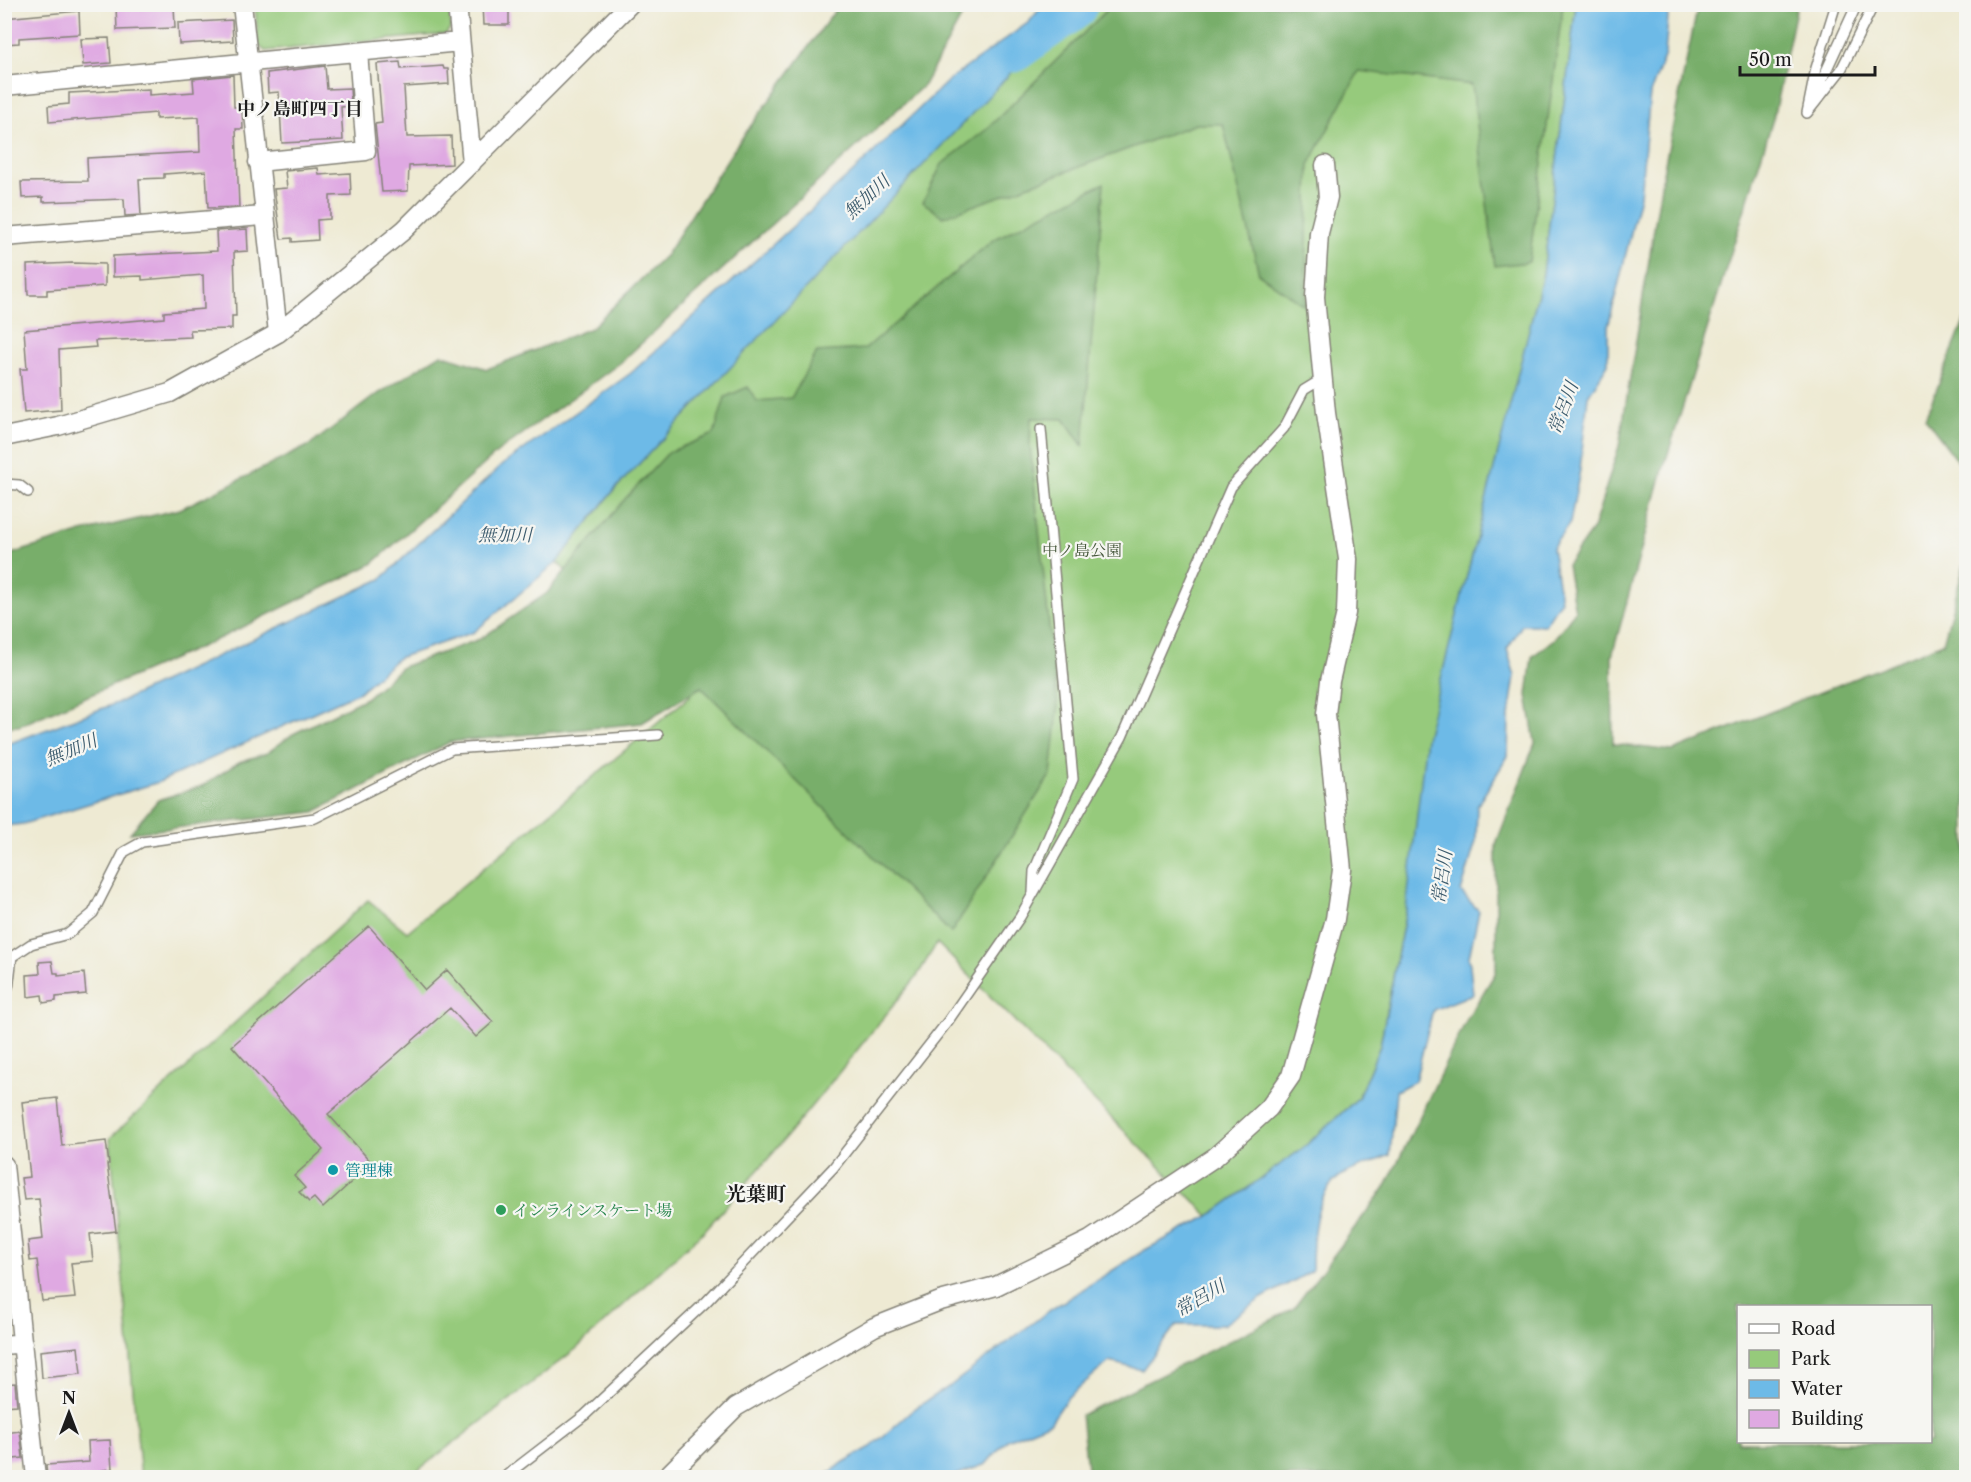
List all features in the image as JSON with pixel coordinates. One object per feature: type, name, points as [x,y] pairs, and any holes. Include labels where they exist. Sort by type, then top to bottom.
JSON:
[{"type":"street","points":[[242,4],[278,333]]},
{"type":"street","points":[[457,4],[472,163]]},
{"type":"street","points":[[4,437],[58,426],[170,393],[278,333],[404,230],[623,8]]},
{"type":"street","points":[[4,86],[460,42]]},
{"type":"street","points":[[258,162],[366,152],[358,52]]},
{"type":"street","points":[[665,1478],[736,1407],[874,1327],[940,1301],[996,1286],[1090,1240],[1215,1157],[1269,1108],[1291,1076],[1335,919],[1342,870],[1326,714],[1330,681],[1347,613],[1348,560],[1322,379],[1315,297],[1319,233],[1328,197],[1324,165]]},
{"type":"street","points":[[4,237],[264,216]]},
{"type":"street","points":[[4,985],[7,960]]},
{"type":"street","points":[[4,1165],[14,1344],[36,1478]]},
{"type":"lane","points":[[1807,112],[1816,68],[1836,4]]},
{"type":"lane","points":[[1807,112],[1857,4]]},
{"type":"lane","points":[[1807,112],[1841,70],[1874,4]]},
{"type":"lane","points":[[502,1478],[585,1415],[706,1302],[833,1168],[948,1022],[1032,895],[1122,737],[1231,487],[1284,428],[1304,390],[1322,379]]},
{"type":"lane","points":[[1032,895],[1034,871],[1073,779],[1041,429]]},
{"type":"lane","points":[[4,484],[18,485],[28,492]]},
{"type":"lane","points":[[7,960],[31,944],[68,934],[93,913],[124,852],[142,842],[315,818],[452,749],[658,735]]},
{"type":"green space","points":[[255,5],[449,5],[451,27],[446,34],[265,51],[258,45]]},
{"type":"green space","points":[[839,5],[968,5],[924,85],[620,363],[498,452],[372,564],[212,642],[19,726],[5,727],[5,556],[82,532],[180,509],[310,445],[373,397],[441,354],[487,369],[591,328],[666,255],[736,146]]},
{"type":"green space","name":"中ノ島公園","points":[[1070,5],[1576,5],[1543,274],[1406,910],[1380,1046],[1358,1098],[1303,1148],[1209,1216],[937,943],[917,976],[837,1075],[774,1152],[705,1230],[576,1349],[409,1477],[141,1478],[110,1138],[368,900],[407,932],[690,696],[557,562],[615,489],[1063,17]]},
{"type":"green space","points":[[1112,5],[1563,5],[1529,262],[1495,266],[1472,85],[1359,71],[1309,165],[1305,306],[1259,274],[1223,124],[1196,124],[943,217],[923,202],[942,164],[987,129]]},
{"type":"green space","points":[[1698,5],[1797,5],[1773,119],[1662,473],[1612,656],[1613,744],[1673,751],[1943,643],[1966,558],[1966,1477],[1088,1477],[1081,1415],[1293,1309],[1386,1186],[1467,1019],[1496,972],[1496,844],[1535,743],[1527,695],[1532,657],[1555,638],[1575,611],[1567,565],[1593,529],[1619,446],[1663,173]]},
{"type":"green space","points":[[1104,183],[1083,446],[1064,419],[1031,418],[1030,445],[1058,710],[1051,774],[951,933],[701,687],[642,723],[450,742],[314,812],[130,833],[158,800],[202,786],[239,762],[267,753],[293,734],[366,698],[402,667],[480,639],[547,593],[625,499],[669,452],[714,434],[725,397],[748,387],[757,401],[791,398],[817,352],[865,349],[993,240]]},
{"type":"green space","points":[[1966,317],[1966,472],[1925,418]]},
{"type":"water","name":"無加川","points":[[1044,4],[1070,5],[1064,17],[615,489],[557,562],[474,632],[398,658],[359,692],[159,782],[23,824],[5,826],[5,745],[122,701],[381,579],[502,465],[631,373],[854,171],[949,80],[1029,22]]},
{"type":"water","name":"常呂川","points":[[1576,5],[1669,5],[1665,54],[1650,94],[1640,196],[1608,327],[1608,364],[1588,396],[1580,470],[1570,523],[1552,548],[1561,600],[1545,625],[1522,625],[1507,649],[1515,676],[1509,716],[1508,756],[1477,806],[1476,841],[1461,892],[1479,911],[1469,957],[1473,994],[1433,1010],[1415,1081],[1396,1091],[1390,1155],[1342,1175],[1332,1183],[1325,1194],[1316,1219],[1312,1271],[1262,1298],[1223,1325],[1176,1325],[1142,1370],[1109,1362],[1068,1397],[1051,1422],[1007,1440],[986,1464],[951,1477],[824,1477],[844,1462],[871,1447],[914,1409],[950,1386],[1047,1312],[1143,1251],[1209,1216],[1303,1148],[1358,1098],[1380,1046],[1406,910],[1426,738],[1543,274]]},
{"type":"building","points":[[174,4],[175,28],[117,30],[116,6]]},
{"type":"building","points":[[482,4],[509,4],[509,25],[483,25]]},
{"type":"building","points":[[79,11],[80,34],[19,38],[19,43],[4,44],[4,18]]},
{"type":"building","points":[[232,20],[233,41],[179,44],[178,23]]},
{"type":"building","points":[[109,38],[111,63],[83,65],[81,39]]},
{"type":"building","points":[[400,62],[401,69],[443,66],[444,69],[448,69],[449,84],[404,87],[407,137],[451,136],[452,164],[409,166],[408,191],[382,192],[375,124],[382,123],[377,64]]},
{"type":"building","points":[[325,66],[327,89],[350,88],[351,106],[341,107],[343,140],[282,143],[279,92],[268,93],[267,73]]},
{"type":"building","points":[[233,75],[234,107],[242,107],[243,129],[236,129],[239,207],[208,208],[206,171],[164,174],[164,178],[139,179],[141,215],[125,216],[124,199],[43,202],[43,197],[22,198],[21,182],[88,181],[87,158],[200,152],[199,117],[156,119],[156,113],[49,122],[48,106],[69,104],[69,93],[149,89],[149,95],[194,92],[193,79]]},
{"type":"building","points":[[318,168],[319,175],[350,173],[351,195],[330,196],[330,219],[317,220],[318,240],[292,242],[292,238],[281,239],[274,189],[287,188],[285,171]]},
{"type":"building","points":[[247,229],[248,251],[234,252],[236,316],[232,316],[232,329],[190,330],[191,337],[95,341],[96,347],[59,350],[61,410],[24,413],[20,369],[27,369],[24,330],[164,318],[164,312],[204,309],[203,275],[142,280],[142,276],[113,277],[113,256],[217,251],[216,231]]},
{"type":"building","points":[[105,264],[105,286],[47,290],[47,295],[28,295],[27,265]]},
{"type":"building","points":[[369,926],[425,990],[447,970],[493,1022],[476,1037],[450,1008],[328,1114],[372,1163],[323,1208],[314,1198],[309,1202],[299,1192],[305,1188],[294,1176],[323,1150],[232,1046]]},
{"type":"building","points":[[52,961],[54,973],[58,973],[58,976],[84,973],[86,994],[56,997],[56,1001],[43,1003],[42,995],[28,997],[27,975],[40,974],[39,962]]},
{"type":"building","points":[[57,1098],[62,1146],[106,1141],[116,1231],[90,1234],[93,1261],[71,1263],[75,1298],[42,1301],[37,1260],[30,1261],[28,1241],[43,1239],[39,1199],[24,1200],[21,1178],[30,1177],[22,1102]]},
{"type":"building","points":[[78,1347],[81,1374],[42,1378],[40,1351]]},
{"type":"building","points":[[15,1383],[17,1405],[4,1406],[4,1384]]},
{"type":"building","points":[[20,1431],[23,1458],[4,1460],[4,1433]]},
{"type":"building","points":[[110,1440],[112,1469],[103,1470],[105,1478],[47,1478],[46,1465],[89,1462],[88,1441]]},
{"type":"waterway","name":"無加川","points":[[1015,56],[1079,11],[1082,4]]},
{"type":"place","name":"管理棟","points":[[333,1170]]},
{"type":"place","name":"インラインスケート場","points":[[501,1210]]},
{"type":"district","name":"中ノ島町四丁目","points":[[300,109]]},
{"type":"district","name":"光葉町","points":[[756,1194]]}]
